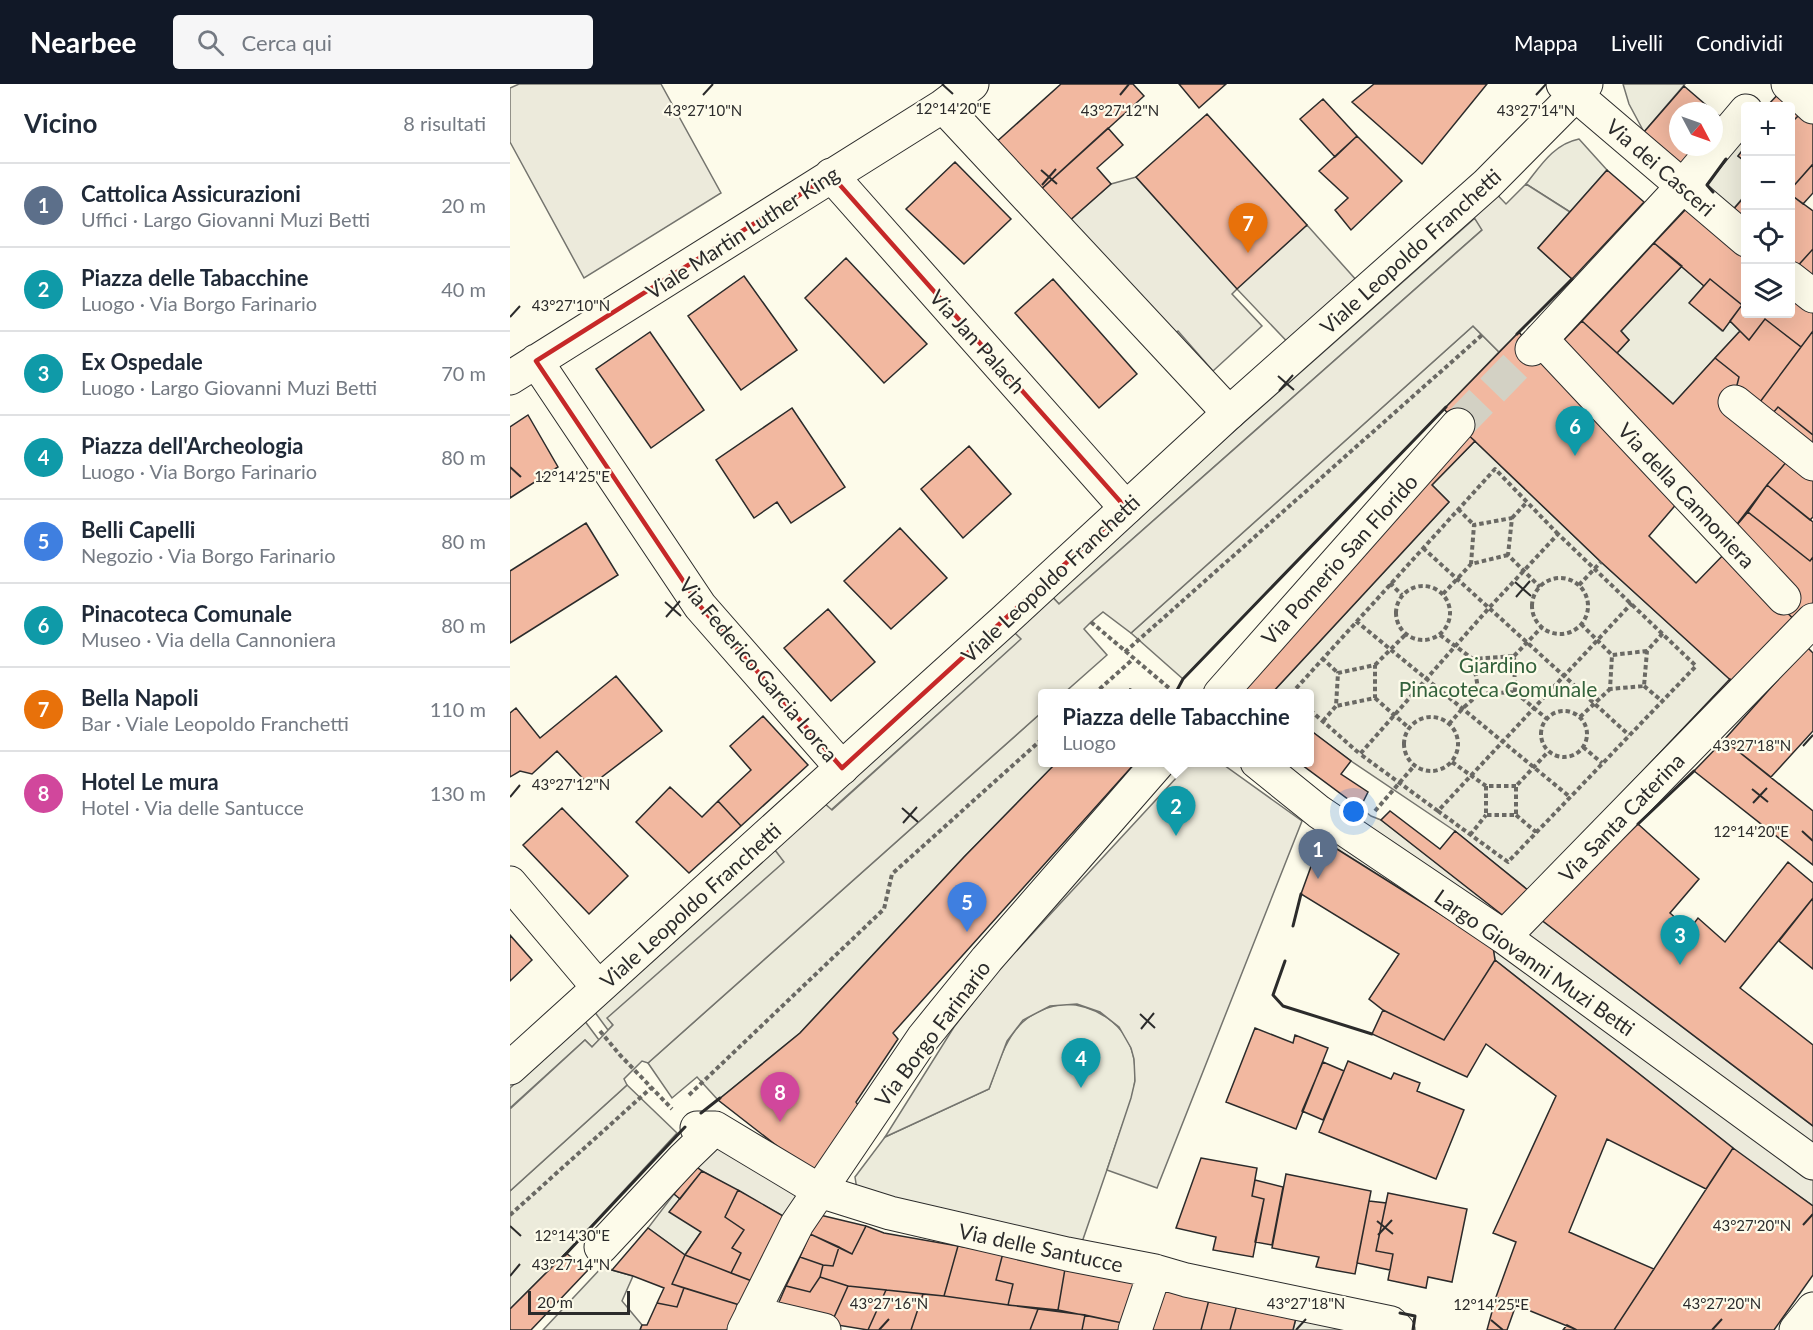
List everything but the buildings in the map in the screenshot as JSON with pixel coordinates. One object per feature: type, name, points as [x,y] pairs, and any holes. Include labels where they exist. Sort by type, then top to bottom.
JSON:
[{"type":"street","name":"Viale Martin Luther King","points":[[523,369],[943,105],[972,84]]},
{"type":"street","points":[[1752,102],[1767,84]]},
{"type":"street","points":[[1788,84],[1813,107]]},
{"type":"street","name":"Via dei Casceri","points":[[1575,87],[1682,187],[1741,236]]},
{"type":"street","name":"Viale Leopoldo Franchetti","points":[[510,1068],[588,995],[842,768],[1229,413],[1487,184],[1575,87]]},
{"type":"street","points":[[943,105],[1229,413]]},
{"type":"street","points":[[1682,187],[1741,117]]},
{"type":"street","name":"Via Jan Palach","points":[[831,175],[1126,508]]},
{"type":"street","name":"Via della Cannoniera","points":[[1682,187],[1536,344],[1805,620]]},
{"type":"street","points":[[1795,281],[1813,297]]},
{"type":"street","name":"Via Federico Garcia Lorca","points":[[523,369],[700,606],[842,768]]},
{"type":"street","points":[[1735,402],[1813,464]]},
{"type":"street","name":"Via Pomerio San Florido","points":[[1224,689],[1458,425]]},
{"type":"street","name":"Via Santa Caterina","points":[[1504,937],[1805,620]]},
{"type":"street","name":"Via Borgo Farinario","points":[[748,1321],[796,1224],[923,1038],[987,959],[1155,767]]},
{"type":"street","name":"Largo Giovanni Muzi Betti","points":[[1263,767],[1319,812],[1504,937],[1813,1162]]},
{"type":"street","points":[[510,883],[588,995]]},
{"type":"street","points":[[601,1247],[684,1158],[692,1117]]},
{"type":"street","name":"Via delle Santucce","points":[[692,1117],[820,1191],[890,1213],[1067,1254],[1152,1264],[1186,1280],[1391,1323],[1398,1330]]},
{"type":"street","points":[[1135,1330],[1152,1264]]},
{"type":"street","points":[[1796,1330],[1813,1309]]},
{"type":"street","points":[[748,1321],[824,1330]]},
{"type":"path","points":[[1125,652],[1482,336]]},
{"type":"path","points":[[1295,689],[1495,469],[1558,534],[1696,666],[1508,862],[1360,754],[1314,713]]},
{"type":"path","points":[[1474,525],[1512,518],[1527,502]]},
{"type":"path","points":[[1458,509],[1474,525],[1471,564]]},
{"type":"path","points":[[1512,518],[1508,555],[1540,587]]},
{"type":"path","points":[[1360,754],[1558,534]]},
{"type":"path","points":[[1423,548],[1629,735]]},
{"type":"path","points":[[1443,594],[1471,564],[1508,555]]},
{"type":"path","points":[[1579,585],[1601,562]]},
{"type":"path","points":[[1563,578],[1579,585],[1588,599],[1586,616],[1581,624],[1567,633],[1549,631],[1542,627],[1533,612],[1535,595],[1540,587],[1546,582],[1563,578]]},
{"type":"path","points":[[1390,583],[1402,595]]},
{"type":"path","points":[[1418,586],[1435,588],[1443,594],[1451,610],[1450,619],[1440,635],[1423,641],[1414,640],[1406,634],[1396,620],[1396,611],[1402,595],[1418,586]]},
{"type":"path","points":[[1438,811],[1632,603]]},
{"type":"path","points":[[1356,621],[1570,796]]},
{"type":"path","points":[[1091,622],[1169,688]]},
{"type":"path","points":[[1581,624],[1612,655],[1610,689]]},
{"type":"path","points":[[1473,659],[1514,656],[1542,627]]},
{"type":"path","points":[[1644,686],[1647,651],[1663,633]]},
{"type":"path","points":[[1338,673],[1376,665],[1406,634]]},
{"type":"path","points":[[1440,635],[1473,659],[1479,694]]},
{"type":"path","points":[[1612,655],[1647,651]]},
{"type":"path","points":[[1514,656],[1515,692]]},
{"type":"path","points":[[1098,689],[1133,658]]},
{"type":"path","points":[[1322,658],[1338,673]]},
{"type":"path","points":[[1374,698],[1376,665]]},
{"type":"path","points":[[1336,706],[1338,673]]},
{"type":"path","points":[[1580,717],[1610,689],[1644,686],[1662,701]]},
{"type":"path","points":[[1449,724],[1479,694],[1515,692],[1547,719]]},
{"type":"path","points":[[1323,721],[1336,706],[1374,698],[1409,728]]},
{"type":"path","points":[[1559,711],[1567,711],[1580,717],[1587,731],[1587,740],[1578,753],[1563,758],[1548,752],[1543,746],[1541,732],[1542,725],[1547,719],[1559,711]]},
{"type":"path","points":[[1433,717],[1449,724],[1458,738],[1458,746],[1452,762],[1438,771],[1430,772],[1414,766],[1404,752],[1405,735],[1409,728],[1415,721],[1433,717]]},
{"type":"path","points":[[588,995],[620,1055],[651,1088],[692,1117],[884,909],[892,874],[1038,743]]},
{"type":"path","points":[[1583,747],[1602,763]]},
{"type":"path","points":[[1516,815],[1516,786],[1548,752]]},
{"type":"path","points":[[1452,762],[1486,786],[1516,786]]},
{"type":"path","points":[[1371,816],[1414,766]]},
{"type":"path","points":[[1470,835],[1486,815],[1486,786]]},
{"type":"path","points":[[1486,815],[1516,815],[1536,833]]},
{"type":"path","points":[[510,1215],[651,1088]]},
{"type":"highlighted area","points":[[831,175],[1126,508],[842,768],[700,606],[536,361]]},
{"type":"green space","points":[[1623,84],[1685,84],[1644,132],[1629,104]]},
{"type":"green space","points":[[1579,139],[1607,170],[1570,212],[1526,184],[1555,150]]},
{"type":"green space","points":[[1739,142],[1741,144],[1741,152],[1738,156],[1741,159],[1741,200],[1731,212],[1707,185]]},
{"type":"green space","points":[[1475,218],[1483,229],[1059,604],[1050,594]]},
{"type":"green space","points":[[1682,266],[1704,286],[1690,303],[1722,331],[1730,321],[1740,331],[1673,404],[1617,353],[1629,340],[1621,331]]},
{"type":"green space","points":[[1473,326],[1499,352],[1183,679],[1131,633]]},
{"type":"green space","name":"Giardino Pinacoteca Comunale","points":[[1475,441],[1601,562],[1730,679],[1529,891],[1455,831],[1351,761],[1314,733],[1314,689],[1276,689],[1449,502],[1432,485]]},
{"type":"green space","points":[[1014,632],[1022,639],[831,810],[824,804]]},
{"type":"green space","points":[[1038,716],[1038,767],[1054,767],[964,857],[800,1033],[718,1100],[697,1077],[672,1098],[648,1063]]},
{"type":"green space","points":[[775,850],[785,862],[608,1018],[613,1025],[608,1030],[594,1011]]},
{"type":"green space","points":[[1064,1004],[1090,1009],[1102,1014],[1112,1022],[1128,1042],[1135,1068],[1130,1102],[1081,1245],[858,1196],[855,1177],[885,1137],[989,1089],[1013,1033],[1033,1014]]},
{"type":"green space","points":[[584,1020],[599,1040],[592,1047],[585,1040],[510,1108],[510,1088]]},
{"type":"green space","points":[[627,1085],[677,1133],[566,1253],[510,1309],[510,1191]]},
{"type":"green space","points":[[674,1194],[680,1199],[701,1232],[685,1255],[648,1228]]},
{"type":"green space","points":[[604,1265],[612,1270],[633,1276],[622,1301],[642,1325],[640,1330],[543,1330]]},
{"type":"green space","points":[[1297,1314],[1370,1330],[1293,1330]]},
{"type":"shaded area","points":[[519,84],[661,84],[721,193],[584,278],[510,142],[510,88]]},
{"type":"shaded area","points":[[1136,177],[1237,288],[1307,225],[1366,291],[1297,352],[1237,289],[1232,294],[1262,326],[1213,371],[1178,331],[1164,343],[1068,222],[1111,184]]},
{"type":"shaded area","points":[[1487,184],[1506,204],[1526,184],[1570,212],[1538,248],[1572,279],[1499,352],[1473,326],[1131,633],[1103,612],[1091,622],[1084,629],[1107,655],[1069,689],[1038,689],[1038,716],[648,1063],[642,1061],[624,1079],[627,1085],[510,1191],[510,1109],[585,1040],[592,1047],[613,1025],[607,1018],[784,862],[766,838],[814,794],[832,810],[1021,639],[1014,632],[1042,586],[1059,604],[1482,230],[1465,203]]},
{"type":"shaded area","points":[[1186,767],[1227,767],[1302,821],[1157,1188],[1107,1170],[1131,1098],[1135,1081],[1134,1059],[1131,1048],[1119,1027],[1100,1012],[1077,1004],[1050,1006],[1023,1020],[1007,1041],[989,1089],[885,1137],[954,1027],[995,974]]},
{"type":"shaded area","points":[[1352,801],[1371,816],[1381,820],[1524,931],[1540,919],[1813,1126],[1813,1206],[1749,1161],[1495,960],[1493,947],[1321,839]]},
{"type":"shaded area","points":[[715,1128],[820,1191],[790,1220],[702,1171],[695,1166]]},
{"type":"tunnel","points":[[1458,425],[1532,349]]},
{"type":"wall","points":[[1713,192],[1707,185],[1726,159]]},
{"type":"wall","points":[[1517,334],[1572,279]]},
{"type":"wall","points":[[1178,689],[1183,679],[1446,407]]},
{"type":"wall","points":[[1638,824],[1694,771]]},
{"type":"wall","points":[[1293,926],[1301,894]]},
{"type":"wall","points":[[1285,961],[1273,995],[1283,1006],[1372,1034]]},
{"type":"wall","points":[[701,1113],[720,1098]]},
{"type":"wall","points":[[564,1256],[685,1127]]},
{"type":"wall","points":[[1400,1313],[1415,1316],[1413,1330]]},
{"type":"place","name":"Bella Napoli","points":[[1248,253]]},
{"type":"place","name":"Pinacoteca Comunale","points":[[1575,456]]},
{"type":"place","name":"Piazza delle Tabacchine","points":[[1176,836]]},
{"type":"place","name":"Cattolica Assicurazioni","points":[[1318,879]]},
{"type":"place","name":"Belli Capelli","points":[[967,932]]},
{"type":"place","name":"Ex Ospedale","points":[[1680,965]]},
{"type":"place","name":"Piazza dell'Archeologia","points":[[1081,1088]]},
{"type":"place","name":"Hotel Le mura","points":[[780,1122]]}]
